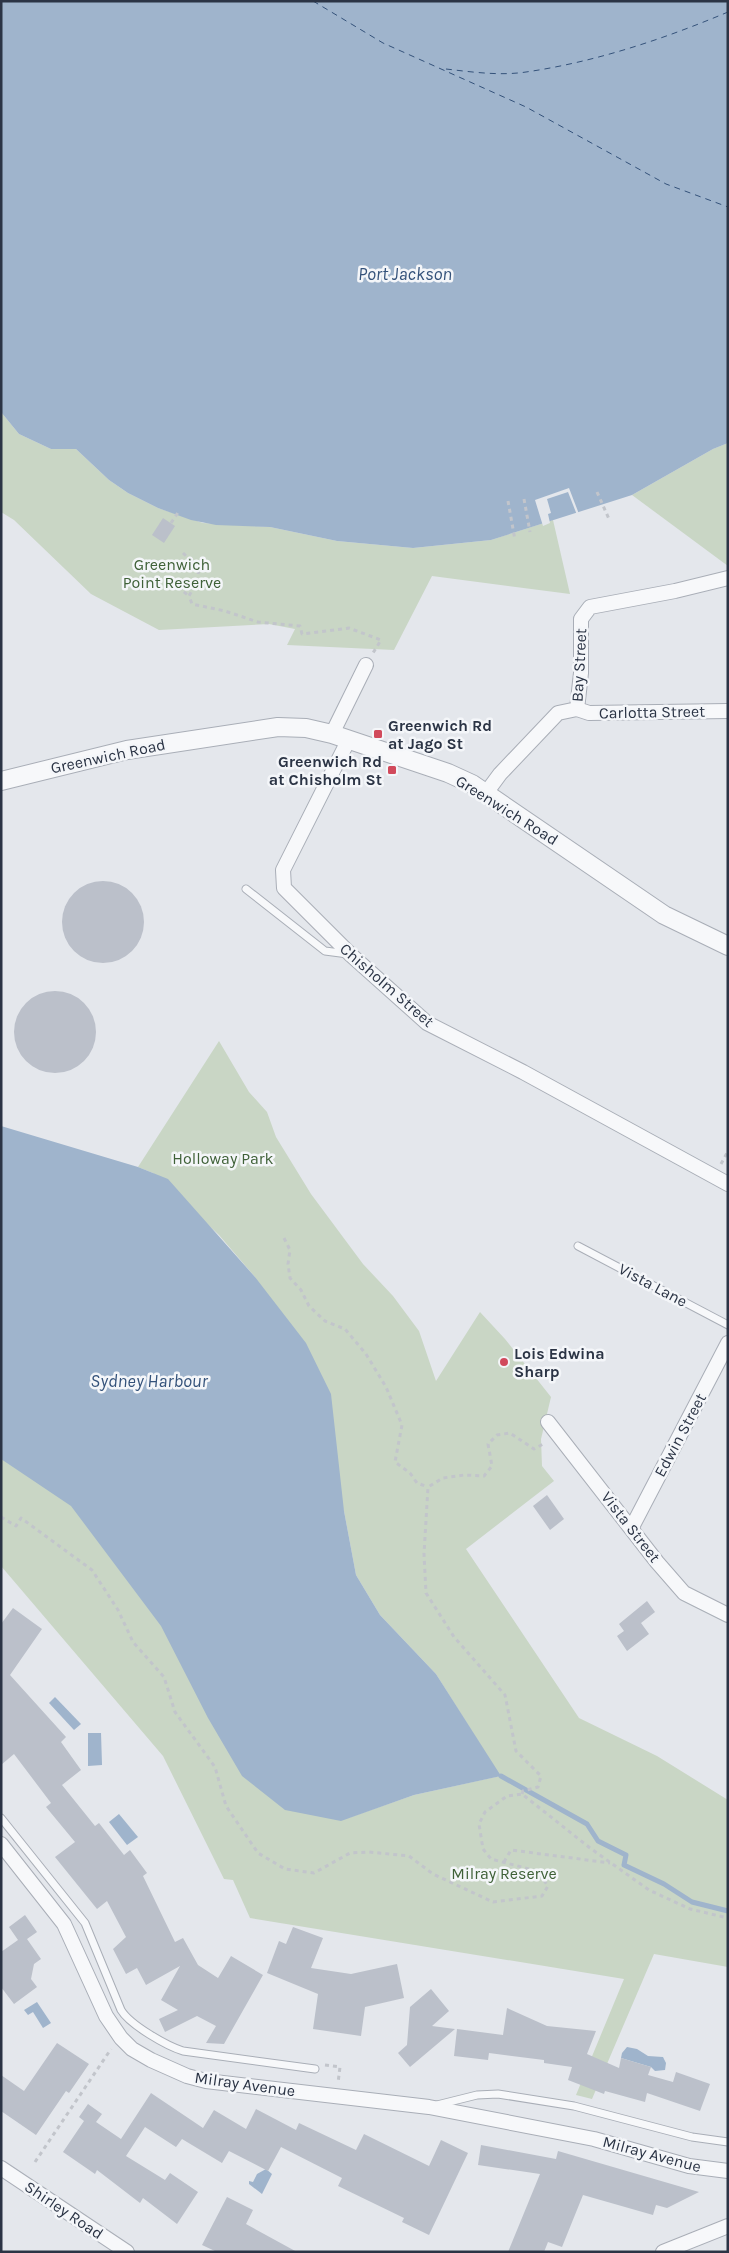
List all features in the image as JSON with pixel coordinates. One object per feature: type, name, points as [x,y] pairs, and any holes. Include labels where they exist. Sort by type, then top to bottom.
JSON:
[{"type":"street","name":"Bay Street","points":[[486,793],[500,774],[558,713],[577,709],[581,673],[581,619],[590,607],[675,591],[728,578]]},
{"type":"street","name":"Chisholm Street","points":[[366,665],[341,737],[283,870],[284,888],[351,955],[427,1023],[523,1072],[728,1184]]},
{"type":"street","name":"Carlotta Street","points":[[577,709],[589,713],[728,711]]},
{"type":"street","name":"Greenwich Road","points":[[1,781],[127,750],[249,730],[278,727],[306,728],[341,737],[448,773],[486,793],[664,914],[728,946]]},
{"type":"street","name":"Edwin Street","points":[[632,1527],[728,1343]]},
{"type":"street","name":"Vista Street","points":[[548,1422],[684,1592],[728,1615]]},
{"type":"street","name":"Milray Avenue","points":[[1,1844],[64,1924],[106,2016],[121,2038],[132,2049],[151,2060],[199,2080],[429,2107],[594,2139],[697,2168],[728,2171]]},
{"type":"street","name":"Shirley Road","points":[[1,2168],[127,2252]]},
{"type":"street","points":[[663,2252],[728,2226]]},
{"type":"lane","points":[[246,889],[325,951],[351,955]]},
{"type":"lane","name":"Vista Lane","points":[[578,1246],[728,1325]]},
{"type":"lane","name":"Milray Avenue","points":[[1,1818],[83,1920],[95,1942],[121,2010],[128,2019],[169,2045],[183,2051],[315,2066]]},
{"type":"lane","name":"Milray Avenue","points":[[429,2107],[477,2095],[498,2094],[574,2106],[692,2137],[728,2142]]},
{"type":"path","points":[[597,492],[609,519]]},
{"type":"path","points":[[524,499],[530,532]]},
{"type":"path","points":[[508,501],[515,540]]},
{"type":"path","points":[[171,523],[179,511]]},
{"type":"path","points":[[183,553],[199,568],[197,582],[189,596]]},
{"type":"path","points":[[165,577],[189,596],[192,604],[201,607],[226,610],[258,622],[300,626],[302,634],[349,628],[382,640],[366,665]]},
{"type":"path","points":[[284,1238],[290,1250],[288,1264],[290,1278],[301,1290],[309,1306],[325,1321],[345,1329],[366,1354],[386,1387],[402,1425],[395,1462],[410,1473],[417,1484],[428,1487],[443,1478],[464,1475],[484,1476],[492,1466],[488,1444],[497,1435],[510,1433],[534,1449],[545,1444],[548,1422]]},
{"type":"path","points":[[1,1517],[16,1526],[21,1518],[92,1570],[118,1610],[133,1642],[164,1677],[175,1712],[215,1767],[226,1806],[258,1853],[285,1869],[314,1873],[350,1853],[369,1852],[409,1856],[433,1874],[493,1902],[542,1896],[548,1886],[537,1870],[491,1858],[483,1849],[479,1824],[485,1812],[507,1796],[522,1792],[529,1787],[538,1787],[541,1776],[516,1751],[505,1695],[454,1637],[426,1593],[424,1554],[428,1487]]},
{"type":"path","points":[[522,1792],[611,1863],[649,1890],[690,1909],[728,1918]]},
{"type":"path","points":[[504,1862],[510,1850],[611,1863]]},
{"type":"path","points":[[35,2162],[121,2038]]},
{"type":"path","points":[[315,2066],[340,2067],[338,2085]]},
{"type":"green space","name":"Greenwich Point Reserve","points":[[1,412],[19,434],[51,449],[76,449],[109,480],[128,493],[158,508],[203,523],[270,527],[337,541],[413,548],[491,540],[553,520],[570,594],[432,576],[394,650],[287,645],[295,629],[269,624],[159,630],[91,594],[14,520],[1,512]]},
{"type":"green space","points":[[728,443],[728,566],[632,495],[713,449]]},
{"type":"green space","points":[[219,1041],[249,1092],[267,1112],[276,1137],[311,1194],[363,1264],[393,1296],[419,1331],[436,1381],[480,1312],[505,1339],[551,1397],[541,1439],[542,1466],[554,1481],[466,1549],[579,1718],[657,1756],[728,1800],[728,1967],[654,1954],[592,2099],[576,2095],[624,1979],[250,1918],[233,1880],[224,1879],[163,1756],[1,1566],[1,1452],[103,1520],[348,1818],[414,1795],[500,1776],[436,1674],[380,1615],[356,1575],[344,1511],[255,1277],[219,1235],[153,1173],[138,1167]]},
{"type":"water","name":"Port Jackson","points":[[1,1],[728,1],[728,443],[713,449],[632,495],[491,540],[413,548],[337,541],[270,527],[216,525],[191,520],[158,508],[128,493],[109,480],[76,449],[51,449],[19,434],[1,412]]},
{"type":"water","name":"Sydney Harbour","points":[[1,1126],[138,1167],[168,1179],[255,1277],[306,1343],[331,1394],[344,1511],[356,1575],[380,1615],[436,1674],[501,1776],[414,1795],[341,1821],[285,1810],[242,1776],[208,1718],[161,1626],[71,1506],[1,1459]]},
{"type":"water","points":[[55,1697],[81,1724],[74,1730],[49,1703]]},
{"type":"water","points":[[88,1733],[101,1733],[102,1765],[88,1766]]},
{"type":"water","points":[[119,1814],[138,1837],[127,1845],[109,1822]]},
{"type":"water","points":[[37,2002],[51,2023],[43,2028],[33,2012],[28,2015],[24,2010]]},
{"type":"water","points":[[627,2047],[637,2049],[648,2056],[663,2057],[666,2063],[665,2070],[655,2071],[651,2067],[621,2058],[622,2053]]},
{"type":"water","points":[[266,2169],[272,2174],[262,2194],[249,2184],[249,2181],[253,2182],[257,2174]]},
{"type":"pier","points":[[569,488],[579,514],[577,515],[568,492],[547,499],[551,513],[548,514],[550,523],[543,526],[535,500]]},
{"type":"building","points":[[163,518],[175,526],[164,543],[152,535]]},
{"type":"building","points":[[103,881],[119,885],[132,893],[140,906],[144,922],[140,938],[132,951],[119,959],[103,963],[87,959],[74,951],[66,938],[62,922],[66,906],[74,893],[87,885]]},
{"type":"building","points":[[55,991],[71,995],[84,1003],[92,1016],[96,1032],[92,1048],[84,1061],[71,1069],[55,1073],[39,1069],[26,1061],[18,1048],[14,1032],[18,1016],[26,1003],[39,995]]},
{"type":"building","points":[[547,1495],[564,1519],[550,1530],[533,1506]]},
{"type":"building","points":[[647,1601],[655,1612],[641,1623],[649,1634],[627,1651],[617,1636],[624,1631],[619,1624]]},
{"type":"building","points":[[13,1608],[42,1629],[10,1675],[66,1737],[61,1742],[81,1770],[62,1785],[95,1826],[99,1823],[124,1855],[130,1850],[147,1873],[143,1876],[175,1942],[183,1938],[198,1965],[218,1978],[231,1956],[263,1975],[224,2044],[206,2043],[216,2026],[197,2016],[165,2032],[159,2019],[178,2010],[161,2000],[180,1966],[146,1985],[137,1968],[126,1974],[113,1949],[126,1937],[107,1901],[97,1909],[55,1857],[75,1842],[46,1807],[51,1803],[14,1754],[1,1765],[1,1624]]},
{"type":"building","points":[[25,1915],[37,1932],[27,1939],[41,1959],[34,1964],[31,1979],[37,1987],[14,2004],[1,1987],[1,1952],[18,1940],[9,1927]]},
{"type":"building","points":[[293,1927],[323,1938],[311,1968],[351,1974],[397,1964],[404,1998],[365,2007],[361,2036],[313,2029],[318,1994],[267,1973],[279,1941],[286,1944]]},
{"type":"building","points":[[431,1989],[449,2011],[432,2026],[455,2029],[410,2067],[398,2053],[407,2045],[410,2007]]},
{"type":"building","points":[[507,2008],[547,2026],[596,2031],[587,2054],[619,2068],[621,2058],[651,2067],[648,2075],[673,2082],[676,2072],[710,2084],[700,2111],[647,2093],[645,2102],[605,2091],[604,2094],[568,2080],[572,2067],[544,2063],[544,2060],[489,2053],[488,2060],[454,2056],[457,2029],[503,2035]]},
{"type":"building","points":[[57,2043],[89,2064],[69,2093],[66,2091],[36,2135],[1,2111],[1,2075],[24,2091]]},
{"type":"building","points":[[151,2093],[203,2128],[214,2110],[246,2129],[256,2109],[296,2130],[299,2123],[356,2150],[364,2134],[429,2166],[441,2140],[468,2153],[429,2235],[402,2222],[404,2218],[338,2186],[342,2178],[281,2147],[268,2171],[229,2151],[222,2163],[182,2139],[176,2147],[145,2127],[126,2156],[165,2180],[170,2173],[198,2192],[177,2224],[143,2198],[140,2203],[97,2170],[95,2174],[63,2152],[84,2121],[79,2117],[88,2104],[102,2114],[96,2122],[121,2139]]},
{"type":"building","points":[[481,2145],[556,2159],[558,2151],[699,2192],[667,2208],[656,2205],[653,2215],[583,2195],[562,2247],[548,2242],[544,2252],[508,2252],[540,2174],[478,2165]]},
{"type":"building","points":[[227,2197],[253,2210],[246,2224],[297,2252],[217,2252],[202,2245]]},
{"type":"waterway","points":[[501,1776],[587,1824],[598,1841],[626,1855],[624,1865],[664,1884],[692,1902],[728,1911]]},
{"type":"ferry route","points":[[313,1],[383,43],[526,107],[666,184],[728,207]]},
{"type":"ferry route","points":[[446,69],[506,74],[552,68],[629,48],[728,12]]},
{"type":"place","name":"Greenwich Rd at Jago St","points":[[378,734]]},
{"type":"place","name":"Greenwich Rd at Chisholm St","points":[[392,770]]},
{"type":"place","name":"Lois Edwina Sharp","points":[[504,1362]]},
{"type":"park label","name":"Holloway Park","points":[[223,1158]]},
{"type":"park label","name":"Milray Reserve","points":[[504,1873]]}]
